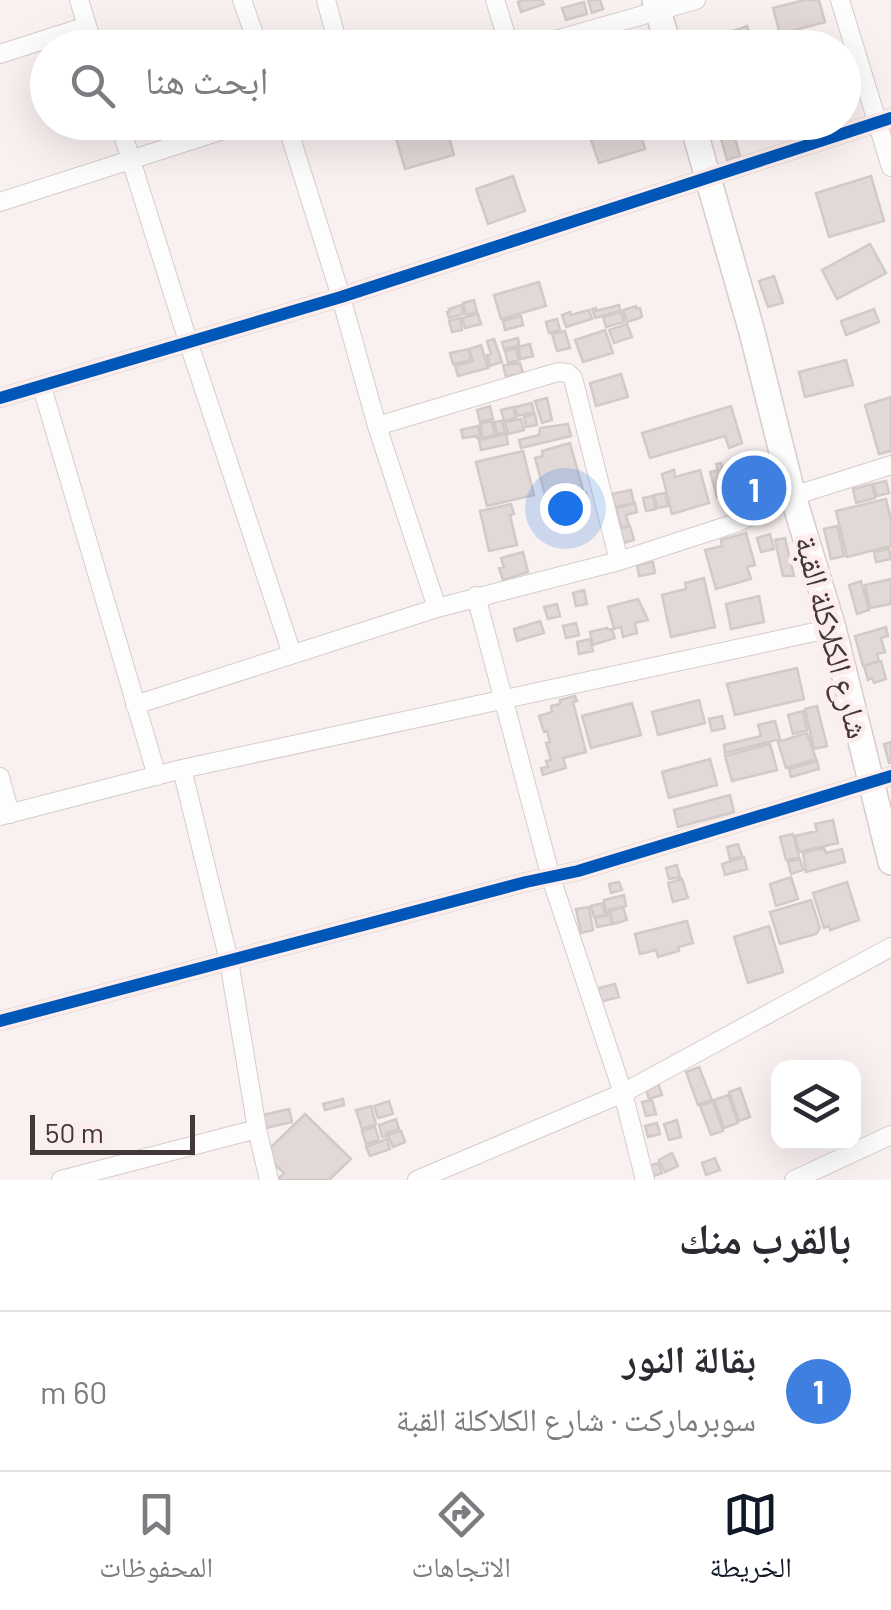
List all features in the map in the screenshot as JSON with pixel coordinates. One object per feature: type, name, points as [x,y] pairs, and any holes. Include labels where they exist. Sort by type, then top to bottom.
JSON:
[{"type":"street","points":[[79,0],[88,30]]},
{"type":"street","points":[[242,0],[253,30]]},
{"type":"street","points":[[326,0],[334,30]]},
{"type":"street","points":[[495,0],[504,30]]},
{"type":"street","points":[[583,30],[657,6],[696,0]]},
{"type":"street","points":[[840,0],[851,30]]},
{"type":"street","points":[[75,30],[87,26]]},
{"type":"street","points":[[0,54],[30,44]]},
{"type":"street","points":[[861,57],[884,120],[891,167]]},
{"type":"street","points":[[125,140],[292,654]]},
{"type":"street","points":[[0,202],[194,140]]},
{"type":"street","points":[[292,140],[436,608]]},
{"type":"street","name":"شارع الكلاكلة القبة","points":[[697,140],[752,332],[793,496],[880,779],[891,862]]},
{"type":"street","points":[[0,398],[341,297],[823,140]]},
{"type":"street","points":[[377,426],[558,372],[568,373],[573,378],[620,560]]},
{"type":"street","points":[[42,387],[157,776]]},
{"type":"street","points":[[135,705],[476,596],[620,560],[736,523],[793,496],[891,465]]},
{"type":"street","points":[[476,596],[551,878],[623,1094],[646,1180]]},
{"type":"street","points":[[0,777],[5,815],[182,769],[833,628]]},
{"type":"street","points":[[182,769],[228,961],[269,1180]]},
{"type":"street","points":[[0,1020],[551,878],[880,779]]},
{"type":"street","points":[[417,1180],[623,1094],[891,947]]},
{"type":"street","points":[[61,1180],[257,1129]]},
{"type":"street","points":[[794,1180],[891,1134]]},
{"type":"building","points":[[542,0],[544,4],[521,12],[518,2]]},
{"type":"building","points":[[588,0],[600,0],[603,9],[592,13]]},
{"type":"building","points":[[819,0],[825,22],[779,30],[773,8]]},
{"type":"building","points":[[584,2],[587,14],[566,20],[562,8]]},
{"type":"building","points":[[397,140],[450,140],[454,155],[405,169]]},
{"type":"building","points":[[591,140],[642,140],[645,149],[599,163]]},
{"type":"building","points":[[721,140],[735,140],[740,156],[727,160]]},
{"type":"building","points":[[513,176],[525,211],[488,224],[476,189]]},
{"type":"building","points":[[871,176],[884,221],[829,237],[816,193]]},
{"type":"building","points":[[870,244],[886,273],[837,299],[822,270]]},
{"type":"building","points":[[774,276],[783,303],[768,307],[759,281]]},
{"type":"building","points":[[539,282],[546,306],[501,319],[494,295]]},
{"type":"building","points":[[474,300],[477,312],[466,315],[463,303]]},
{"type":"building","points":[[461,305],[464,314],[449,318],[449,309]]},
{"type":"building","points":[[619,305],[620,311],[595,318],[592,309],[596,311]]},
{"type":"building","points":[[636,306],[642,316],[627,322],[623,310]]},
{"type":"building","points":[[874,309],[879,322],[846,335],[841,321]]},
{"type":"building","points":[[589,310],[592,319],[566,327],[562,315]]},
{"type":"building","points":[[621,312],[624,322],[606,327],[603,317]]},
{"type":"building","points":[[478,314],[481,324],[465,328],[462,318]]},
{"type":"building","points":[[521,316],[523,325],[505,330],[503,321]]},
{"type":"building","points":[[460,318],[462,330],[452,332],[449,321]]},
{"type":"building","points":[[557,319],[560,330],[549,333],[546,322]]},
{"type":"building","points":[[627,324],[632,337],[614,343],[609,330]]},
{"type":"building","points":[[605,330],[613,353],[583,362],[575,340]]},
{"type":"building","points":[[565,331],[570,348],[557,351],[552,334]]},
{"type":"building","points":[[518,338],[519,345],[504,349],[502,342]]},
{"type":"building","points":[[494,339],[502,362],[490,366],[487,341]]},
{"type":"building","points":[[530,344],[533,356],[521,359],[518,347]]},
{"type":"building","points":[[481,345],[488,368],[458,376],[455,366],[473,361],[469,349]]},
{"type":"building","points":[[516,348],[519,360],[508,363],[505,351]]},
{"type":"building","points":[[469,349],[471,360],[453,364],[450,353]]},
{"type":"building","points":[[846,360],[853,385],[805,397],[799,372]]},
{"type":"building","points":[[520,363],[523,373],[506,377],[503,365]]},
{"type":"building","points":[[621,374],[628,397],[596,406],[590,383]]},
{"type":"building","points":[[891,397],[891,451],[879,454],[865,405]]},
{"type":"building","points":[[547,398],[552,420],[542,423],[535,401]]},
{"type":"building","points":[[532,403],[534,412],[517,416],[515,407]]},
{"type":"building","points":[[490,406],[493,419],[480,422],[477,410]]},
{"type":"building","points":[[731,406],[742,443],[729,448],[725,436],[650,458],[642,433]]},
{"type":"building","points":[[513,407],[516,418],[504,421],[501,410]]},
{"type":"building","points":[[535,414],[537,425],[526,427],[524,417]]},
{"type":"building","points":[[521,419],[524,430],[508,434],[505,422]]},
{"type":"building","points":[[492,421],[495,435],[483,438],[480,424]]},
{"type":"building","points":[[502,421],[505,433],[497,434],[494,422]]},
{"type":"building","points":[[568,424],[571,436],[521,448],[519,440],[539,435],[540,428]]},
{"type":"building","points":[[478,426],[481,438],[463,438],[461,430]]},
{"type":"building","points":[[506,434],[508,444],[481,450],[479,440]]},
{"type":"building","points":[[570,443],[583,490],[561,496],[560,490],[545,495],[535,458],[543,456],[542,451]]},
{"type":"building","points":[[523,451],[534,495],[487,506],[476,462]]},
{"type":"building","points":[[721,463],[725,478],[734,481],[746,477],[749,486],[740,489],[742,496],[733,495],[726,500],[724,495],[717,497],[710,472],[718,470],[716,464]]},
{"type":"building","points":[[674,470],[675,477],[700,470],[709,503],[672,514],[662,474]]},
{"type":"building","points":[[886,481],[889,493],[877,496],[873,484]]},
{"type":"building","points":[[872,484],[875,498],[856,503],[853,489]]},
{"type":"building","points":[[631,490],[634,503],[615,507],[612,494]]},
{"type":"building","points":[[586,492],[589,504],[567,510],[563,498]]},
{"type":"building","points":[[665,493],[668,506],[657,508],[654,495]]},
{"type":"building","points":[[653,496],[656,509],[646,511],[643,498]]},
{"type":"building","points":[[886,499],[891,546],[847,557],[836,511]]},
{"type":"building","points":[[635,503],[637,512],[626,515],[629,526],[621,528],[616,508]]},
{"type":"building","points":[[511,504],[517,545],[489,551],[480,511]]},
{"type":"building","points":[[630,526],[634,540],[624,543],[620,529]]},
{"type":"building","points":[[837,526],[844,556],[831,559],[824,529]]},
{"type":"building","points":[[746,533],[755,565],[747,567],[751,579],[716,589],[705,550],[722,546],[721,540]]},
{"type":"building","points":[[770,534],[774,549],[761,552],[757,538]]},
{"type":"building","points":[[785,538],[794,576],[783,576],[775,540]]},
{"type":"building","points":[[889,549],[891,559],[876,562],[874,552]]},
{"type":"building","points":[[523,552],[528,572],[503,580],[501,558]]},
{"type":"building","points":[[653,562],[655,573],[639,576],[637,565]]},
{"type":"building","points":[[704,578],[715,627],[671,637],[662,595],[686,589],[685,583]]},
{"type":"building","points":[[891,579],[891,604],[870,608],[865,585]]},
{"type":"building","points":[[861,581],[869,610],[857,614],[849,585]]},
{"type":"building","points":[[584,590],[587,604],[576,606],[573,593]]},
{"type":"building","points":[[759,596],[764,622],[731,629],[726,604]]},
{"type":"building","points":[[638,599],[648,620],[635,623],[637,633],[623,637],[621,627],[614,629],[608,607]]},
{"type":"building","points":[[557,604],[560,616],[548,619],[544,607]]},
{"type":"building","points":[[540,621],[544,633],[517,641],[514,629]]},
{"type":"building","points":[[576,623],[579,635],[566,638],[563,626]]},
{"type":"building","points":[[886,627],[888,636],[881,638],[885,652],[877,654],[879,661],[863,666],[855,636]]},
{"type":"building","points":[[612,629],[615,638],[593,645],[590,632]]},
{"type":"building","points":[[590,639],[593,651],[579,654],[577,642]]},
{"type":"building","points":[[881,661],[886,679],[874,683],[872,678],[868,680],[864,666]]},
{"type":"building","points":[[797,668],[804,699],[735,715],[727,684]]},
{"type":"building","points":[[575,696],[577,701],[573,702],[586,752],[563,758],[566,768],[543,775],[541,768],[548,767],[546,761],[551,760],[546,743],[550,742],[539,716],[552,712],[551,706],[560,704],[560,700]]},
{"type":"building","points":[[699,700],[705,723],[658,735],[652,712]]},
{"type":"building","points":[[632,703],[641,735],[591,748],[582,716]]},
{"type":"building","points":[[817,706],[827,746],[814,749],[805,709]]},
{"type":"building","points":[[803,711],[807,730],[793,734],[788,715]]},
{"type":"building","points":[[722,716],[725,728],[712,731],[709,719]]},
{"type":"building","points":[[775,721],[780,739],[725,753],[724,745],[761,736],[758,725]]},
{"type":"building","points":[[807,733],[816,759],[786,768],[778,742]]},
{"type":"building","points":[[891,742],[891,762],[889,763],[884,744]]},
{"type":"building","points":[[770,744],[777,770],[732,781],[725,756]]},
{"type":"building","points":[[710,759],[717,785],[669,798],[662,772]]},
{"type":"building","points":[[817,761],[819,769],[791,777],[789,769]]},
{"type":"building","points":[[730,795],[734,812],[678,827],[674,810]]},
{"type":"building","points":[[833,820],[838,843],[799,852],[795,836],[817,831],[815,824]]},
{"type":"building","points":[[793,834],[799,857],[786,860],[780,837]]},
{"type":"building","points":[[738,844],[742,856],[730,859],[727,847]]},
{"type":"building","points":[[824,848],[826,853],[842,849],[845,862],[806,872],[803,853]]},
{"type":"building","points":[[744,857],[747,869],[725,875],[722,864]]},
{"type":"building","points":[[800,859],[803,870],[791,874],[788,862]]},
{"type":"building","points":[[677,865],[680,877],[669,879],[666,868]]},
{"type":"building","points":[[791,877],[798,899],[776,906],[770,884]]},
{"type":"building","points":[[682,879],[688,898],[673,902],[668,883]]},
{"type":"building","points":[[619,882],[622,890],[611,893],[609,884]]},
{"type":"building","points":[[847,882],[859,920],[830,930],[829,926],[824,928],[813,893]]},
{"type":"building","points":[[624,895],[626,906],[606,913],[604,900]]},
{"type":"building","points":[[811,900],[820,928],[816,934],[780,944],[770,912]]},
{"type":"building","points":[[603,903],[605,915],[594,917],[591,906]]},
{"type":"building","points":[[589,907],[593,930],[581,933],[576,909]]},
{"type":"building","points":[[623,907],[627,920],[614,924],[610,911]]},
{"type":"building","points":[[610,915],[612,924],[597,927],[595,918]]},
{"type":"building","points":[[687,921],[693,943],[658,957],[656,950],[640,954],[635,934]]},
{"type":"building","points":[[769,926],[783,972],[748,983],[734,937]]},
{"type":"building","points":[[615,984],[619,997],[599,1002],[596,989]]},
{"type":"building","points":[[699,1067],[712,1100],[698,1105],[686,1072]]},
{"type":"building","points":[[658,1083],[662,1095],[649,1099],[645,1087]]},
{"type":"building","points":[[740,1088],[750,1117],[739,1121],[729,1092]]},
{"type":"building","points":[[728,1095],[738,1123],[724,1128],[714,1100]]},
{"type":"building","points":[[343,1099],[344,1105],[325,1110],[323,1104]]},
{"type":"building","points":[[652,1100],[656,1114],[646,1116],[642,1102]]},
{"type":"building","points":[[389,1101],[393,1114],[378,1118],[374,1106]]},
{"type":"building","points":[[713,1101],[723,1131],[711,1135],[700,1106]]},
{"type":"building","points":[[371,1106],[376,1124],[362,1129],[356,1110]]},
{"type":"building","points":[[289,1109],[292,1122],[266,1128],[263,1115]]},
{"type":"building","points":[[305,1114],[351,1159],[329,1180],[277,1180],[284,1173],[264,1154]]},
{"type":"building","points":[[396,1119],[399,1129],[382,1137],[379,1125]]},
{"type":"building","points":[[677,1120],[681,1137],[669,1140],[664,1124]]},
{"type":"building","points":[[657,1123],[660,1134],[648,1137],[645,1126]]},
{"type":"building","points":[[375,1127],[379,1140],[366,1144],[362,1131]]},
{"type":"building","points":[[401,1131],[405,1142],[393,1147],[388,1135]]},
{"type":"building","points":[[387,1139],[390,1149],[370,1156],[366,1147]]},
{"type":"building","points":[[672,1153],[678,1166],[665,1172],[659,1160]]},
{"type":"building","points":[[715,1158],[720,1170],[706,1175],[702,1163]]},
{"type":"building","points":[[658,1163],[662,1173],[651,1177],[647,1167]]},
{"type":"cycle path","points":[[861,128],[891,118]]},
{"type":"cycle path","points":[[0,398],[341,297],[823,140]]},
{"type":"cycle path","points":[[0,1021],[578,871],[891,776]]},
{"type":"place","name":"بقالة النور","points":[[754,488]]}]
